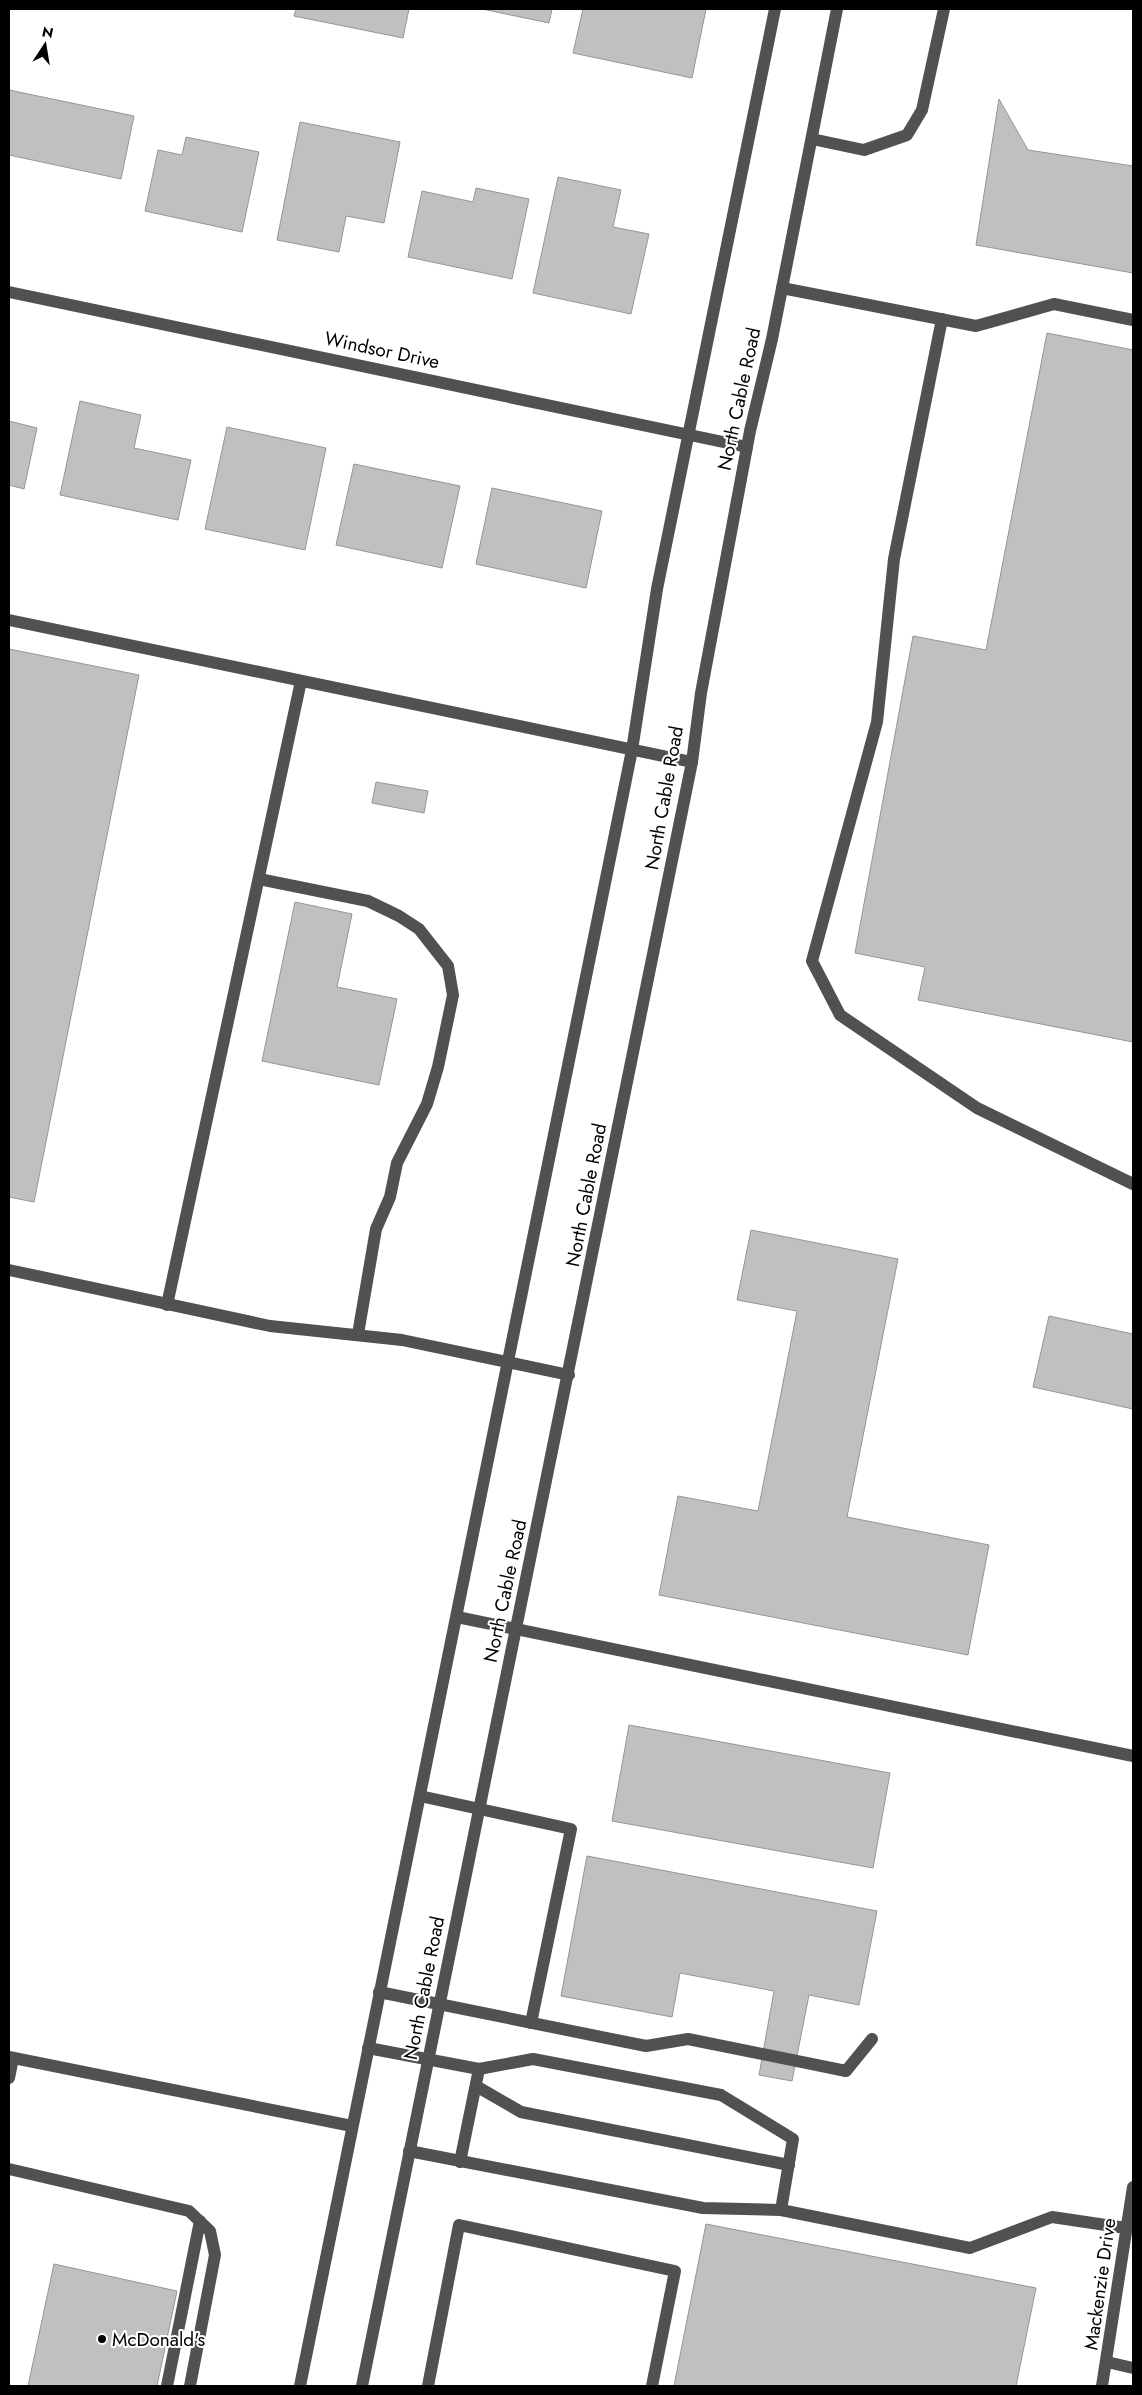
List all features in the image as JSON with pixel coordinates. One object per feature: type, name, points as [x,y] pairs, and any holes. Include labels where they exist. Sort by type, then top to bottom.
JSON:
[{"type":"street","name":"North Cable Road","points":[[300,2386],[632,750],[657,589],[687,433],[775,9]]},
{"type":"street","name":"North Cable Road","points":[[362,2386],[569,1375],[692,762],[701,692],[747,447],[782,288],[837,9]]},
{"type":"street","points":[[812,139],[864,150],[907,135],[922,110],[944,9]]},
{"type":"street","points":[[782,288],[976,326],[1054,304],[1133,320]]},
{"type":"street","name":"Windsor Drive","points":[[9,292],[747,447]]},
{"type":"street","points":[[942,319],[894,560],[876,722],[812,961],[840,1015],[977,1108],[1133,1184]]},
{"type":"street","points":[[9,620],[692,762]]},
{"type":"street","points":[[166,1305],[301,681]]},
{"type":"street","points":[[259,879],[368,901],[399,916],[419,929],[448,966],[453,995],[438,1067],[427,1104],[397,1163],[390,1197],[376,1229],[358,1334]]},
{"type":"street","points":[[9,1270],[270,1326],[402,1340],[569,1375]]},
{"type":"street","points":[[457,1617],[1133,1756]]},
{"type":"street","points":[[420,1796],[571,1829],[531,2022]]},
{"type":"street","points":[[379,1992],[646,2046],[688,2039],[846,2071],[872,2039]]},
{"type":"street","points":[[368,2048],[479,2069],[533,2059],[721,2094],[793,2140],[781,2210]]},
{"type":"street","points":[[9,2078],[11,2057],[352,2126]]},
{"type":"street","points":[[460,2162],[479,2069]]},
{"type":"street","points":[[476,2086],[522,2112],[789,2165]]},
{"type":"street","points":[[409,2151],[703,2208],[781,2210],[970,2248],[1052,2217],[1126,2228]]},
{"type":"street","points":[[9,2169],[189,2210],[210,2231],[215,2255],[190,2386]]},
{"type":"street","name":"Mackenzie Drive","points":[[1102,2386],[1133,2187]]},
{"type":"street","points":[[167,2386],[200,2221]]},
{"type":"street","points":[[428,2386],[459,2225],[675,2271],[652,2386]]},
{"type":"street","points":[[1107,2362],[1133,2368]]},
{"type":"building","points":[[296,9],[409,9],[403,38],[294,16]]},
{"type":"building","points":[[482,9],[552,9],[549,23]]},
{"type":"building","points":[[583,9],[706,9],[692,78],[573,53]]},
{"type":"building","points":[[9,90],[134,116],[121,179],[9,155]]},
{"type":"building","points":[[999,99],[1028,150],[1133,166],[1133,273],[976,245]]},
{"type":"building","points":[[300,122],[400,142],[384,223],[346,216],[339,252],[277,240]]},
{"type":"building","points":[[186,137],[259,152],[242,232],[145,211],[158,150],[182,155]]},
{"type":"building","points":[[558,177],[621,190],[613,227],[649,234],[631,314],[533,293]]},
{"type":"building","points":[[476,188],[529,199],[512,279],[408,257],[422,191],[473,202]]},
{"type":"building","points":[[1047,333],[1133,350],[1133,1042],[918,1000],[925,967],[855,953],[913,636],[986,650]]},
{"type":"building","points":[[80,401],[141,415],[134,448],[191,460],[178,520],[60,495]]},
{"type":"building","points":[[9,421],[37,428],[24,489],[9,485]]},
{"type":"building","points":[[227,427],[326,448],[305,550],[205,529]]},
{"type":"building","points":[[354,464],[460,486],[442,568],[336,545]]},
{"type":"building","points":[[492,488],[602,511],[586,588],[476,564]]},
{"type":"building","points":[[9,649],[139,675],[34,1202],[9,1197]]},
{"type":"building","points":[[376,782],[428,791],[424,813],[372,803]]},
{"type":"building","points":[[295,902],[352,914],[337,987],[397,999],[379,1085],[262,1061]]},
{"type":"building","points":[[751,1230],[898,1259],[847,1517],[989,1545],[968,1655],[659,1595],[678,1496],[758,1511],[797,1311],[737,1300]]},
{"type":"building","points":[[1049,1316],[1133,1334],[1133,1409],[1033,1387]]},
{"type":"building","points":[[629,1725],[890,1773],[873,1868],[612,1821]]},
{"type":"building","points":[[587,1856],[877,1911],[859,2005],[809,1995],[792,2081],[759,2075],[774,1991],[680,1973],[672,2017],[561,1996]]},
{"type":"building","points":[[706,2224],[1036,2288],[1016,2386],[674,2386]]},
{"type":"building","name":"McDonald's","points":[[54,2264],[177,2291],[157,2386],[28,2386]]},
{"type":"place","name":"McDonald's","points":[[102,2339]]}]
